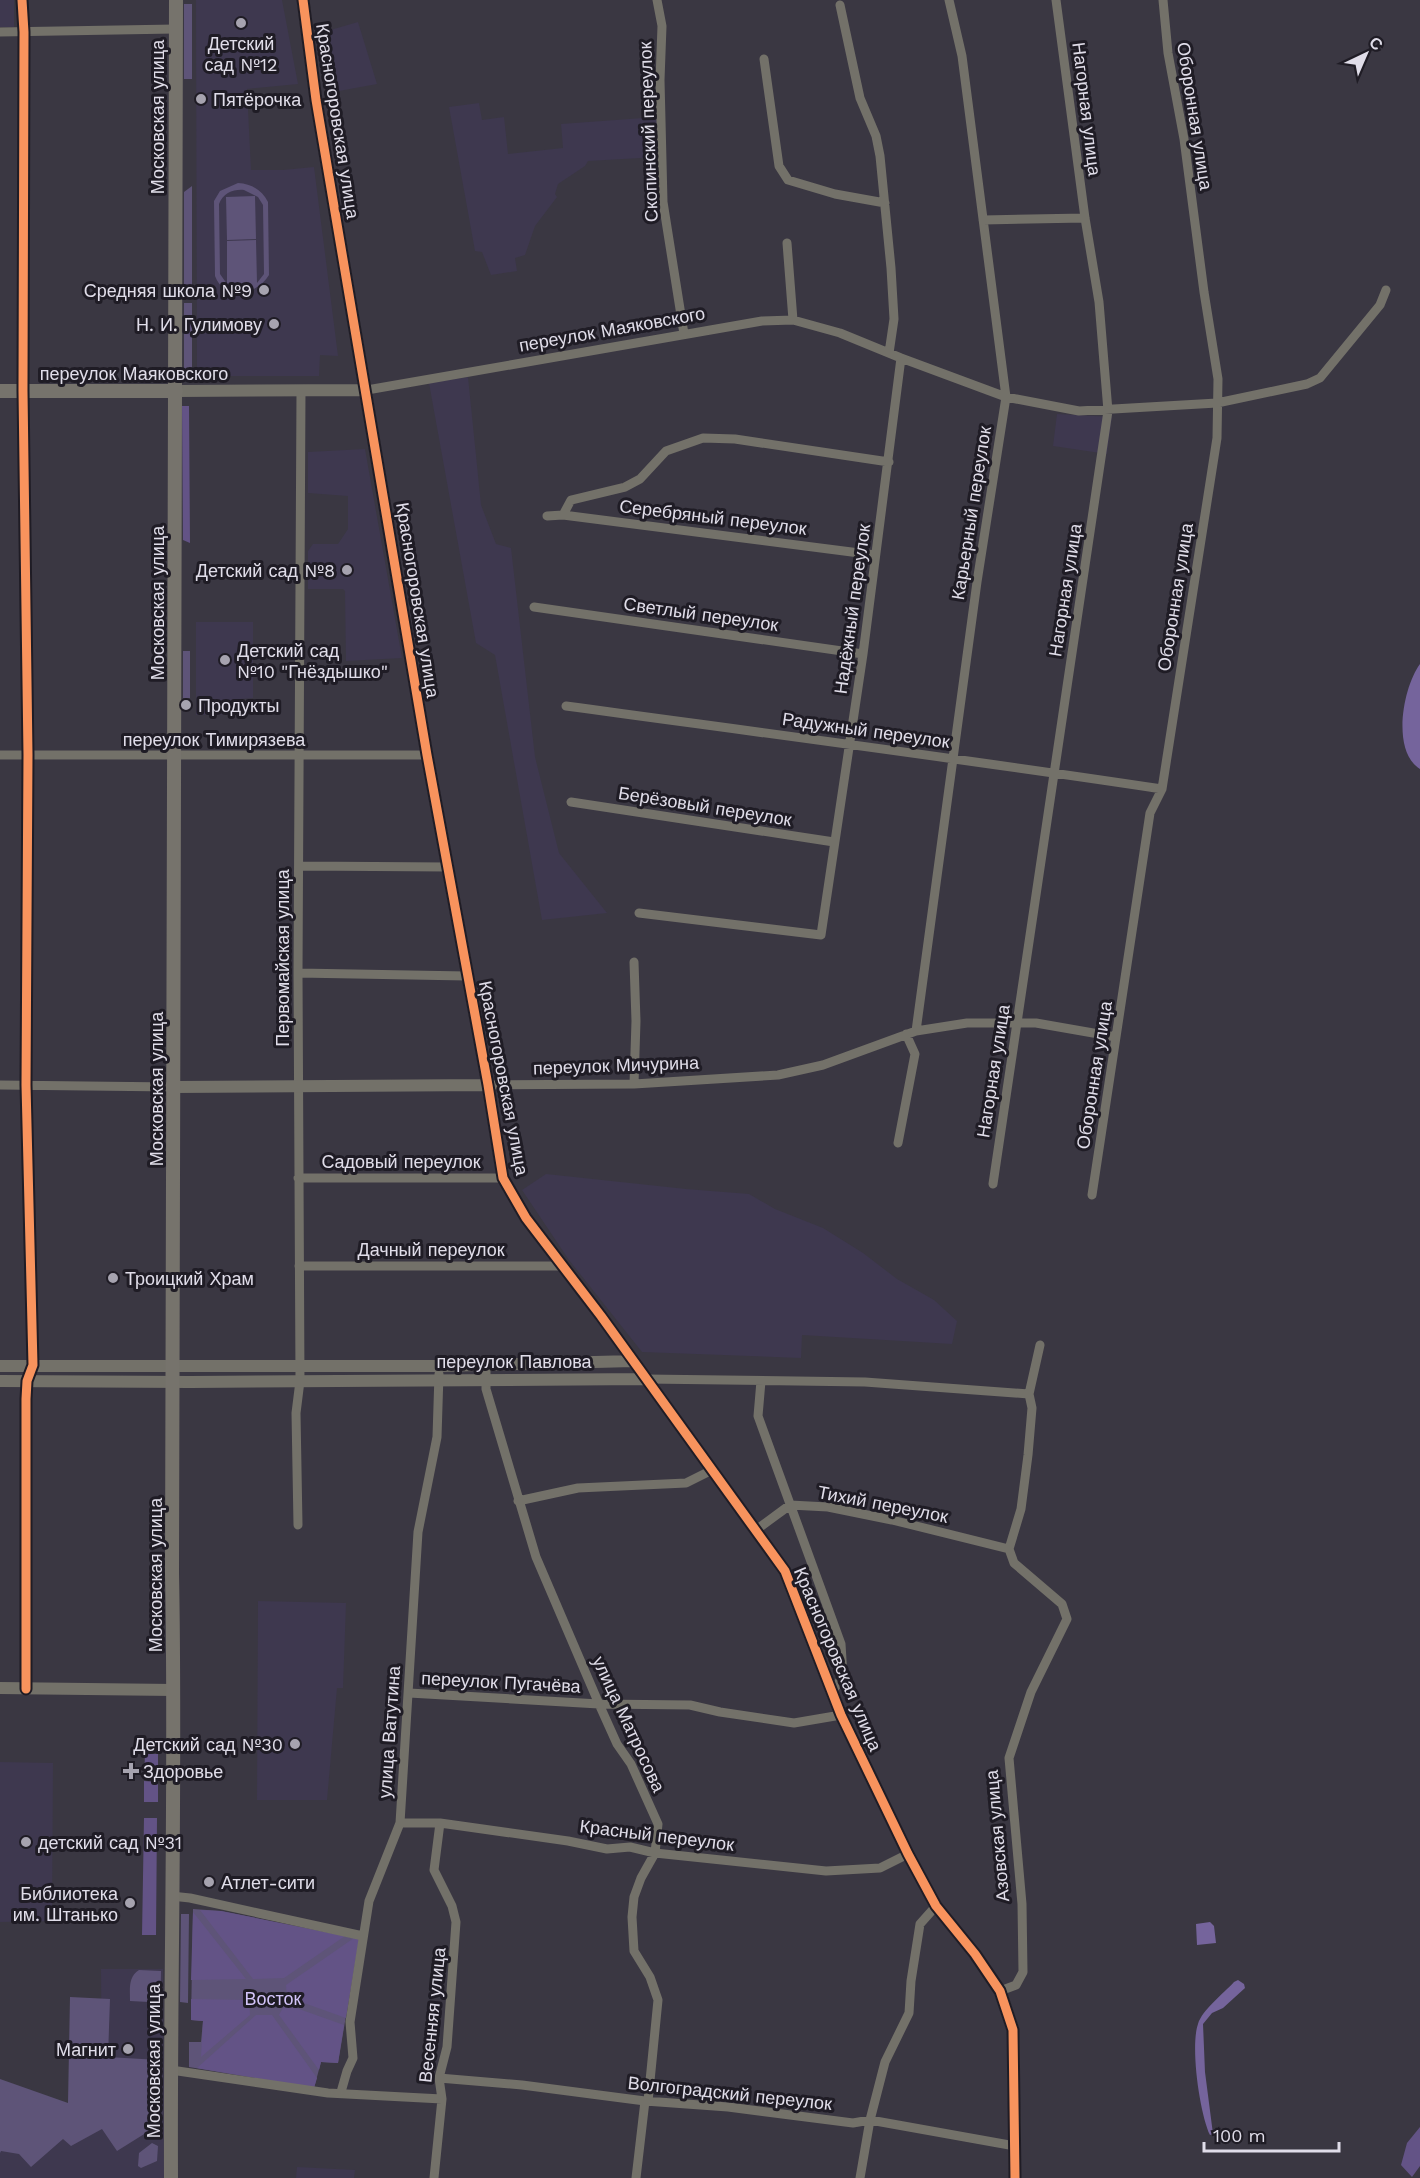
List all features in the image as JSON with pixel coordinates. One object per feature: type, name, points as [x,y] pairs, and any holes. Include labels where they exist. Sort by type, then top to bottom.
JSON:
[{"type":"main road","name":"Московская улица","points":[[171,2178],[174,1690],[172,1622],[176,0]]},
{"type":"main road","name":"переулок Маяковского","points":[[0,391],[176,391]]},
{"type":"street","points":[[22,0],[24,32],[23,391],[28,755],[26,1085],[33,1365],[27,1381],[26,1689]]},
{"type":"street","name":"Красногоровская улица","points":[[303,0],[318,110],[503,1178],[526,1218],[602,1316],[785,1571],[841,1715],[908,1854],[936,1906],[975,1954],[1000,1991],[1013,2030],[1015,2146]]},
{"type":"street","name":"Скопинский переулок","points":[[657,0],[662,26],[660,80],[663,202],[684,334]]},
{"type":"street","name":"Карьерный переулок","points":[[898,1143],[915,1054],[911,1033],[1006,397],[962,56],[949,0]]},
{"type":"street","name":"Нагорная улица","points":[[993,1184],[1108,411],[1100,302],[1085,218],[1056,0]]},
{"type":"street","name":"Оборонная улица","points":[[1092,1195],[1150,813],[1162,789],[1217,438],[1218,379],[1184,139],[1168,53],[1163,0]]},
{"type":"street","points":[[840,5],[860,98],[876,136],[885,203],[894,319],[889,352]]},
{"type":"street","points":[[0,32],[175,29]]},
{"type":"street","points":[[764,59],[779,166],[788,180],[835,194],[885,203]]},
{"type":"street","points":[[983,220],[1085,218]]},
{"type":"street","points":[[787,243],[793,320]]},
{"type":"street","name":"переулок Маяковского","points":[[176,391],[367,390],[762,321],[793,320],[840,333],[1006,397],[1079,411],[1217,403],[1307,384],[1320,378],[1380,305],[1386,290]]},
{"type":"street","name":"Надёжный переулок","points":[[639,913],[820,936],[863,654],[901,358]]},
{"type":"street","name":"Первомайская улица","points":[[298,1525],[296,1413],[300,1381],[298,973],[301,391]]},
{"type":"street","points":[[563,515],[571,500],[625,487],[640,479],[666,451],[703,438],[735,439],[889,462]]},
{"type":"street","name":"Серебряный переулок","points":[[547,516],[563,515],[875,555]]},
{"type":"street","name":"Светлый переулок","points":[[534,607],[863,654]]},
{"type":"street","name":"Радужный переулок","points":[[566,706],[1162,789]]},
{"type":"street","name":"переулок Тимирязева","points":[[0,755],[428,755]]},
{"type":"street","name":"Берёзовый переулок","points":[[571,802],[834,842]]},
{"type":"street","points":[[299,866],[448,867]]},
{"type":"street","points":[[634,962],[636,1021],[634,1084]]},
{"type":"street","points":[[298,973],[467,976]]},
{"type":"street","name":"переулок Мичурина","points":[[0,1085],[299,1087],[634,1084],[778,1075],[823,1065],[911,1033],[967,1023],[1036,1023],[1116,1037]]},
{"type":"street","name":"Садовый переулок","points":[[298,1178],[503,1178]]},
{"type":"street","name":"Дачный переулок","points":[[299,1266],[562,1266]]},
{"type":"street","points":[[1009,1549],[1021,1509],[1032,1408],[1029,1394],[1040,1345]]},
{"type":"street","name":"переулок Павлова","points":[[0,1366],[439,1366],[633,1361]]},
{"type":"street","name":"улица Матросова","points":[[486,1365],[486,1389],[536,1557],[617,1744],[631,1764],[658,1824],[655,1853],[641,1878],[634,1897],[632,1917],[634,1951],[650,1977],[658,2000],[636,2178]]},
{"type":"street","name":"улица Ватутина","points":[[341,2092],[352,2058],[350,2022],[369,1901],[400,1823],[418,1532],[437,1437],[439,1366]]},
{"type":"street","name":"переулок Павлова","points":[[0,1381],[646,1379],[865,1382],[1029,1394]]},
{"type":"street","name":"Красногоровская улица","points":[[761,1381],[758,1416],[842,1644],[843,1676],[832,1692]]},
{"type":"street","points":[[518,1501],[578,1488],[686,1483],[712,1470]]},
{"type":"street","name":"Тихий переулок","points":[[756,1530],[790,1505],[828,1507],[1009,1549]]},
{"type":"street","name":"Азовская улица","points":[[1000,1991],[1016,1985],[1023,1972],[1022,1904],[1009,1758],[1031,1692],[1067,1619],[1062,1604],[1014,1563],[1009,1549]]},
{"type":"street","points":[[0,1688],[174,1690]]},
{"type":"street","name":"переулок Пугачёва","points":[[409,1693],[599,1704],[690,1705],[794,1723],[841,1715]]},
{"type":"street","name":"Красный переулок","points":[[400,1823],[440,1823],[568,1840],[607,1849],[630,1847],[655,1853],[826,1870],[880,1868],[908,1854]]},
{"type":"street","name":"Весенняя улица","points":[[434,2178],[442,2099],[439,2078],[447,2047],[456,1922],[452,1906],[434,1870],[440,1823]]},
{"type":"street","points":[[171,1896],[190,1898],[363,1936]]},
{"type":"street","points":[[860,2178],[870,2120],[885,2062],[909,2013],[911,1981],[920,1924],[936,1906]]},
{"type":"street","points":[[171,2070],[328,2093],[442,2099]]},
{"type":"street","name":"Волгоградский переулок","points":[[439,2078],[522,2085],[646,2101],[728,2107],[853,2123],[870,2120],[1015,2146]]},
{"type":"street","points":[[1015,2146],[1015,2178]]},
{"type":"shaded area","points":[[0,0],[14,0],[14,27],[0,27]]},
{"type":"shaded area","name":"Средняя школа №9","points":[[196,0],[282,0],[298,84],[247,89],[251,170],[314,167],[338,356],[320,355],[319,376],[197,376]]},
{"type":"shaded area","points":[[358,22],[377,84],[339,91],[327,31]]},
{"type":"shaded area","points":[[479,103],[482,120],[504,117],[508,154],[563,148],[561,124],[657,117],[658,157],[588,161],[585,166],[558,184],[555,194],[557,197],[535,226],[525,255],[515,258],[517,271],[491,275],[482,252],[475,251],[449,107]]},
{"type":"shaded area","points":[[468,377],[481,505],[496,544],[511,548],[535,757],[559,853],[607,913],[542,920],[495,655],[476,643],[429,383]]},
{"type":"shaded area","points":[[182,406],[189,406],[190,543],[183,540]]},
{"type":"shaded area","points":[[1057,414],[1112,417],[1107,454],[1053,446]]},
{"type":"shaded area","name":"Детский сад №8","points":[[365,449],[402,658],[346,661],[345,591],[343,589],[308,589],[308,551],[313,544],[338,544],[348,529],[348,496],[308,493],[308,452]]},
{"type":"shaded area","name":"Детский сад №10 \"Гнёздышко\"","points":[[196,622],[253,622],[253,698],[241,699],[241,714],[196,715]]},
{"type":"shaded area","points":[[1420,664],[1420,769],[1411,760],[1405,748],[1403,718],[1409,688]]},
{"type":"shaded area","points":[[546,1174],[749,1194],[775,1209],[823,1228],[863,1253],[897,1279],[934,1300],[957,1321],[952,1344],[802,1335],[801,1358],[642,1352],[569,1260],[522,1190]]},
{"type":"shaded area","name":"Детский сад №30","points":[[258,1601],[346,1603],[343,1688],[337,1688],[327,1800],[257,1800]]},
{"type":"shaded area","points":[[145,1754],[158,1754],[158,1779],[144,1779]]},
{"type":"shaded area","name":"детский сад №31","points":[[0,1762],[53,1763],[52,1921],[0,1922]]},
{"type":"shaded area","points":[[144,1781],[158,1782],[158,1802],[144,1802]]},
{"type":"shaded area","points":[[144,1818],[157,1818],[156,1935],[142,1935]]},
{"type":"shaded area","points":[[200,1910],[221,1911],[345,1936],[284,1978],[253,1979]]},
{"type":"shaded area","points":[[193,1912],[246,1979],[191,1980]]},
{"type":"shaded area","points":[[1210,1922],[1214,1926],[1216,1943],[1197,1945],[1196,1924]]},
{"type":"shaded area","points":[[354,1938],[359,1939],[346,2018],[287,1997],[286,1985]]},
{"type":"shaded area","points":[[101,1969],[163,1969],[164,2178],[0,2178],[0,2136],[102,2121]]},
{"type":"shaded area","points":[[1238,1980],[1244,1984],[1245,1988],[1223,2008],[1212,2013],[1203,2024],[1205,2072],[1213,2134],[1210,2135],[1197,2080],[1196,2035],[1198,2024],[1204,2013]]},
{"type":"shaded area","points":[[191,1999],[249,2000],[250,2015],[201,2057],[203,2021],[191,2020]]},
{"type":"shaded area","points":[[285,2004],[344,2025],[338,2063],[321,2062],[319,2070],[279,2015]]},
{"type":"shaded area","points":[[256,2015],[272,2015],[317,2078],[314,2088],[197,2068]]},
{"type":"shaded area","points":[[1420,2127],[1420,2166],[1412,2177],[1401,2165],[1407,2143]]},
{"type":"shaded area","points":[[297,2167],[355,2170],[354,2178],[296,2178]]},
{"type":"green space","points":[[184,4],[192,4],[192,79],[184,79]]},
{"type":"green space","points":[[238,183],[252,186],[260,191],[268,202],[269,275],[257,287],[241,293],[226,290],[215,276],[214,201],[220,191]],"holes":[[[236,190],[244,190],[258,197],[263,205],[264,274],[257,283],[256,240],[227,241],[227,284],[220,274],[219,204],[226,194]]]},
{"type":"green space","points":[[192,186],[192,297],[184,297],[184,192]]},
{"type":"green space","points":[[255,196],[256,239],[227,240],[226,197]]},
{"type":"green space","points":[[184,303],[192,303],[192,376],[184,376]]},
{"type":"green space","points":[[183,651],[190,651],[190,698],[183,698]]},
{"type":"green space","name":"Восток","points":[[193,1909],[221,1911],[359,1939],[338,2063],[321,2062],[314,2088],[189,2067],[189,2042],[201,2042],[203,2021],[191,2020]]},
{"type":"green space","points":[[181,1914],[189,1914],[188,2003],[180,2002]]},
{"type":"green space","points":[[139,1970],[161,1971],[160,2019],[153,2019],[150,2015],[149,2002],[130,2001],[131,1980]]},
{"type":"green space","points":[[70,1997],[110,1999],[108,2057],[159,2060],[159,2121],[157,2126],[117,2151],[102,2129],[71,2146],[63,2139],[31,2167],[19,2154],[1,2151],[0,2153],[0,2079],[68,2103]]},
{"type":"green space","points":[[152,2143],[158,2146],[157,2161],[141,2168],[138,2166],[139,2153]]},
{"type":"cycle path","points":[[22,0],[24,32],[23,391],[28,755],[26,1085],[33,1365],[27,1381],[26,1399],[26,1689]]},
{"type":"cycle path","points":[[303,0],[316,100],[427,755],[503,1178],[526,1218],[601,1316],[785,1571],[841,1715],[908,1854],[936,1906],[975,1954],[1000,1991],[1013,2030],[1015,2178]]},
{"type":"place","name":"Детский сад №12","points":[[241,23]]},
{"type":"place","name":"Пятёрочка","points":[[201,99]]},
{"type":"place","name":"Средняя школа №9","points":[[264,290]]},
{"type":"place","name":"Н. И. Гулимову","points":[[274,324]]},
{"type":"place","name":"Детский сад №8","points":[[347,570]]},
{"type":"place","name":"Детский сад №10 \"Гнёздышко\"","points":[[225,660]]},
{"type":"place","name":"Продукты","points":[[186,705]]},
{"type":"place","name":"Троицкий Храм","points":[[113,1278]]},
{"type":"place","name":"Детский сад №30","points":[[295,1744]]},
{"type":"place","name":"Здоровье","points":[[131,1771]]},
{"type":"place","name":"детский сад №31","points":[[26,1842]]},
{"type":"place","name":"Атлет-сити","points":[[209,1882]]},
{"type":"place","name":"Библиотека им. Штанько","points":[[130,1903]]},
{"type":"place","name":"Магнит","points":[[128,2049]]}]
